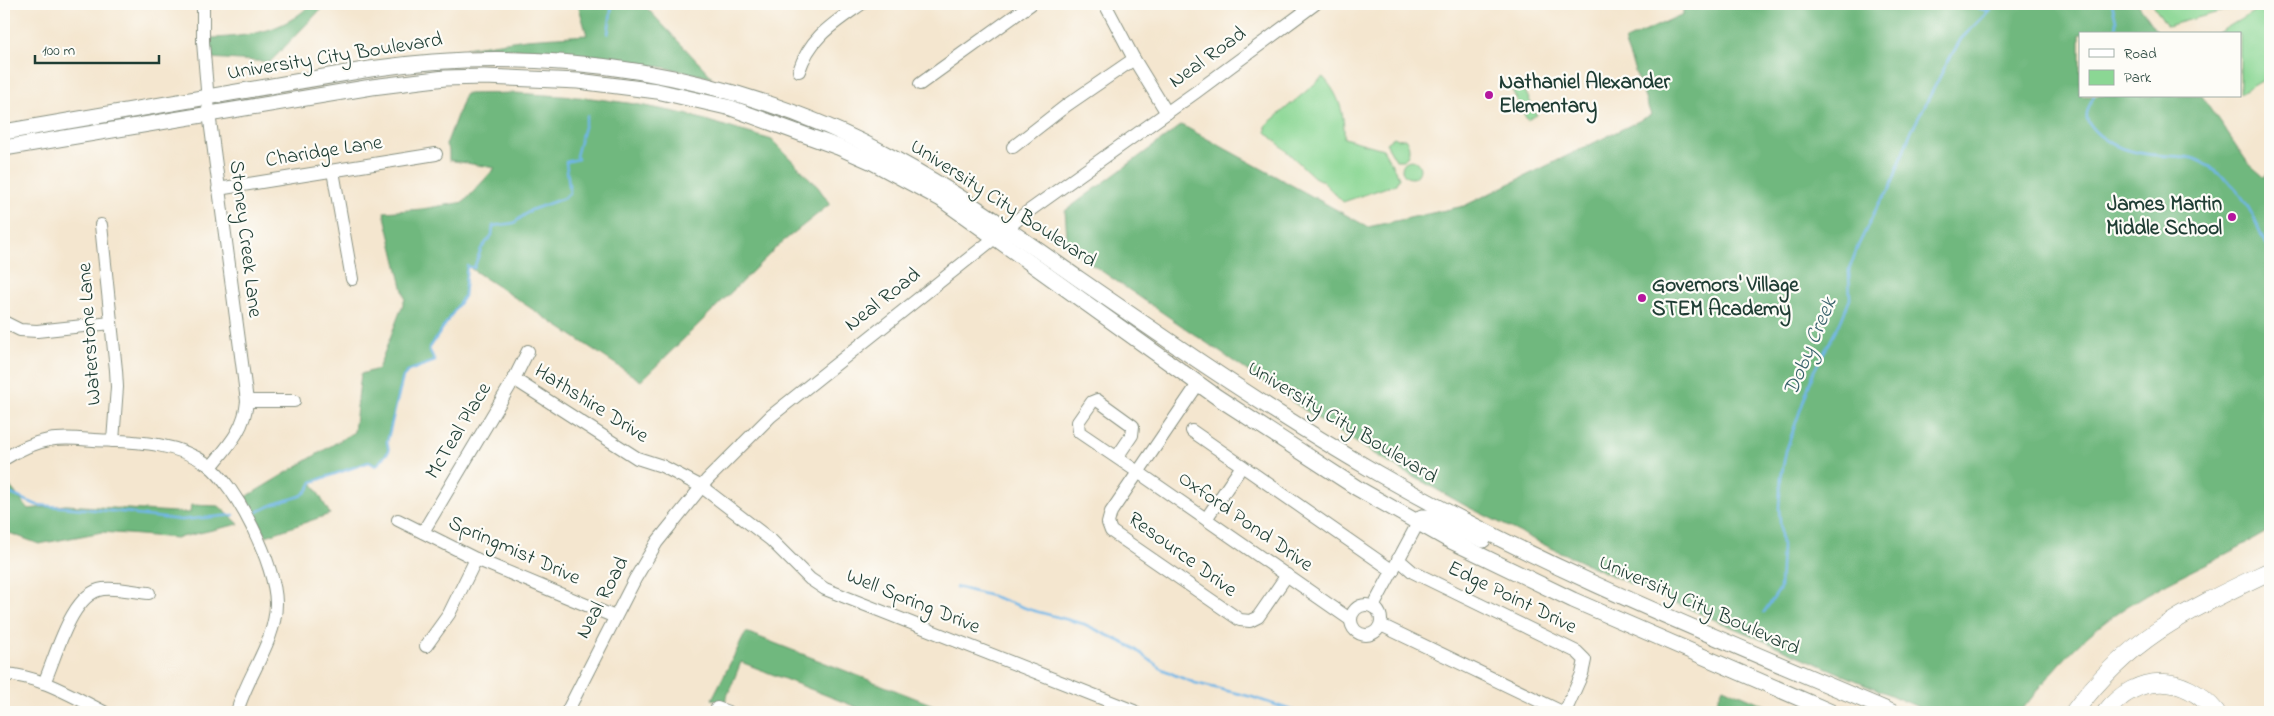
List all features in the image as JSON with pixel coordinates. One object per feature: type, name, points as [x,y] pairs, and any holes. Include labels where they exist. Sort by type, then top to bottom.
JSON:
[{"type":"highway","points":[[2074,712],[2108,670],[2145,638],[2178,616],[2270,572]]},
{"type":"highway","points":[[2106,712],[2125,693],[2144,684],[2165,683],[2191,689],[2208,702],[2216,712]]},
{"type":"main road","name":"University City Boulevard","points":[[4,132],[411,63],[463,60],[569,63],[641,72],[697,84],[790,112],[877,149],[923,174],[1007,228],[1262,402],[1379,474],[1522,551],[1892,712]]},
{"type":"main road","name":"University City Boulevard","points":[[4,148],[400,82],[445,78],[530,78],[631,87],[693,98],[731,108],[838,147],[879,166],[940,199],[1198,384],[1314,461],[1418,523],[1485,559],[1565,596],[1832,712]]},
{"type":"main road","points":[[1418,523],[1422,517],[1431,517],[1508,552],[1522,551]]},
{"type":"street","name":"Stoney Creek Lane","points":[[203,4],[203,42],[209,114],[247,401],[245,419],[241,428],[211,467]]},
{"type":"street","points":[[799,71],[807,51],[818,37],[861,4]]},
{"type":"street","points":[[920,84],[1032,4]]},
{"type":"street","points":[[1105,4],[1134,59],[1167,112]]},
{"type":"street","name":"Neal Road","points":[[567,712],[635,579],[657,542],[735,450],[771,416],[1007,228],[1070,180],[1315,4]]},
{"type":"street","points":[[1013,147],[1067,105],[1134,59]]},
{"type":"street","name":"Charidge Lane","points":[[218,188],[436,154]]},
{"type":"street","points":[[333,171],[352,280]]},
{"type":"street","name":"Waterstone Lane","points":[[101,225],[117,387],[113,440]]},
{"type":"street","points":[[4,322],[20,330],[37,331],[111,323]]},
{"type":"street","name":"McTeal Place","points":[[423,532],[514,379],[528,351]]},
{"type":"street","name":"Hathshire Drive","points":[[514,379],[637,458],[662,466],[702,487]]},
{"type":"street","name":"Resource Drive","points":[[1198,384],[1111,512],[1108,523],[1115,534],[1240,620],[1250,622],[1258,617],[1287,576]]},
{"type":"street","points":[[247,401],[294,400]]},
{"type":"street","name":"Oxford Pond Drive","points":[[1117,457],[1132,435],[1133,426],[1097,400],[1092,402],[1078,422],[1077,428],[1080,432],[1352,620],[1356,631],[1365,635],[1375,633],[1381,625]]},
{"type":"street","name":"Edge Point Drive","points":[[1192,431],[1242,466],[1396,565],[1577,652],[1586,660],[1582,674],[1564,712]]},
{"type":"street","points":[[4,459],[20,449],[49,440],[66,438],[113,440],[168,446],[192,456],[211,467],[220,476],[237,500],[270,565],[276,588],[273,630],[241,697],[237,712]]},
{"type":"street","points":[[1206,519],[1242,466]]},
{"type":"street","name":"Well Spring Drive","points":[[702,487],[771,540],[810,579],[825,589],[1134,711]]},
{"type":"street","name":"Springmist Drive","points":[[398,520],[476,559],[615,617]]},
{"type":"street","points":[[1373,607],[1418,523]]},
{"type":"street","points":[[426,646],[449,614],[476,559]]},
{"type":"street","points":[[44,683],[74,612],[82,599],[102,589],[149,593]]},
{"type":"street","points":[[1352,620],[1355,611],[1361,606],[1373,607],[1381,616],[1381,625],[1564,712]]},
{"type":"street","points":[[4,674],[21,676],[44,683],[104,712]]},
{"type":"green space","points":[[311,4],[326,4],[270,62],[210,58],[211,38],[265,31],[289,21]]},
{"type":"green space","points":[[578,4],[643,4],[713,78],[652,65],[559,52],[466,48],[526,39],[587,35]]},
{"type":"green space","points":[[1683,4],[2138,4],[2158,32],[2079,32],[2079,98],[2203,98],[2248,163],[2264,177],[2270,173],[2270,530],[2147,594],[2109,619],[2073,650],[2022,710],[2015,712],[1930,712],[1624,581],[1468,507],[1389,463],[1312,415],[1068,248],[1065,211],[1182,125],[1368,227],[1464,206],[1651,115],[1624,41],[1683,14]]},
{"type":"green space","points":[[2153,4],[2249,4],[2167,26]]},
{"type":"green space","points":[[2260,8],[2270,26],[2270,76],[2242,93],[2242,32],[2219,32]]},
{"type":"green space","points":[[1323,77],[1333,90],[1340,105],[1344,138],[1383,149],[1399,177],[1396,184],[1343,202],[1266,132],[1266,125]]},
{"type":"green space","points":[[1522,85],[1537,115],[1527,120],[1512,90]]},
{"type":"green space","points":[[515,93],[591,98],[635,104],[685,114],[772,140],[818,187],[830,204],[780,244],[641,381],[467,266],[464,296],[429,349],[435,361],[408,371],[403,377],[387,442],[389,451],[376,466],[369,462],[312,482],[330,514],[266,536],[246,497],[354,432],[361,374],[378,369],[405,299],[384,212],[422,209],[464,202],[495,168],[449,160],[449,151],[446,145],[465,94]]},
{"type":"green space","points":[[1394,137],[1398,139],[1405,138],[1408,144],[1409,152],[1404,160],[1396,160],[1386,143]]},
{"type":"green space","points":[[1407,160],[1415,160],[1420,165],[1418,176],[1407,178],[1402,173],[1402,165]]},
{"type":"green space","points":[[4,479],[28,509],[66,505],[190,513],[191,505],[219,506],[239,524],[177,538],[102,532],[39,544],[4,531]]},
{"type":"green space","points":[[746,632],[951,712],[869,712],[741,662],[724,704],[712,699]]},
{"type":"green space","points":[[1723,687],[1781,712],[1712,712]]},
{"type":"waterway","points":[[608,34],[612,4]]},
{"type":"waterway","points":[[1962,4],[1989,11]]},
{"type":"waterway","name":"Doby Creek","points":[[1764,612],[1780,589],[1782,547],[1779,508],[1781,478],[1786,451],[1814,371],[1841,321],[1850,299],[1849,270],[1858,246],[1879,203],[1890,189],[1910,134],[1947,63],[1961,39],[1989,11],[1992,4]]},
{"type":"waterway","points":[[2112,4],[2116,20],[2115,32]]},
{"type":"waterway","points":[[2093,98],[2088,108],[2088,121],[2090,126],[2107,141],[2133,152],[2197,159],[2228,181],[2247,204],[2270,256]]},
{"type":"waterway","points":[[257,512],[277,503],[301,496],[307,491],[312,482],[369,462],[376,466],[389,451],[387,442],[403,377],[408,371],[435,361],[429,349],[464,296],[467,266],[474,268],[481,249],[492,235],[493,226],[514,223],[531,210],[564,198],[570,193],[566,162],[578,159],[576,156],[587,116]]},
{"type":"waterway","points":[[4,491],[37,505],[133,513],[136,515],[181,520],[234,515]]},
{"type":"waterway","points":[[956,587],[1084,624],[1132,647],[1162,669],[1177,676],[1195,683],[1252,697],[1297,712]]},
{"type":"waterway","name":"Doby Creek","points":[[1705,712],[1708,707]]},
{"type":"place","name":"Nathaniel Alexander Elementary","points":[[1489,95]]},
{"type":"place","name":"James Martin Middle School","points":[[2232,217]]},
{"type":"place","name":"Governors' Village STEM Academy","points":[[1642,298]]}]
